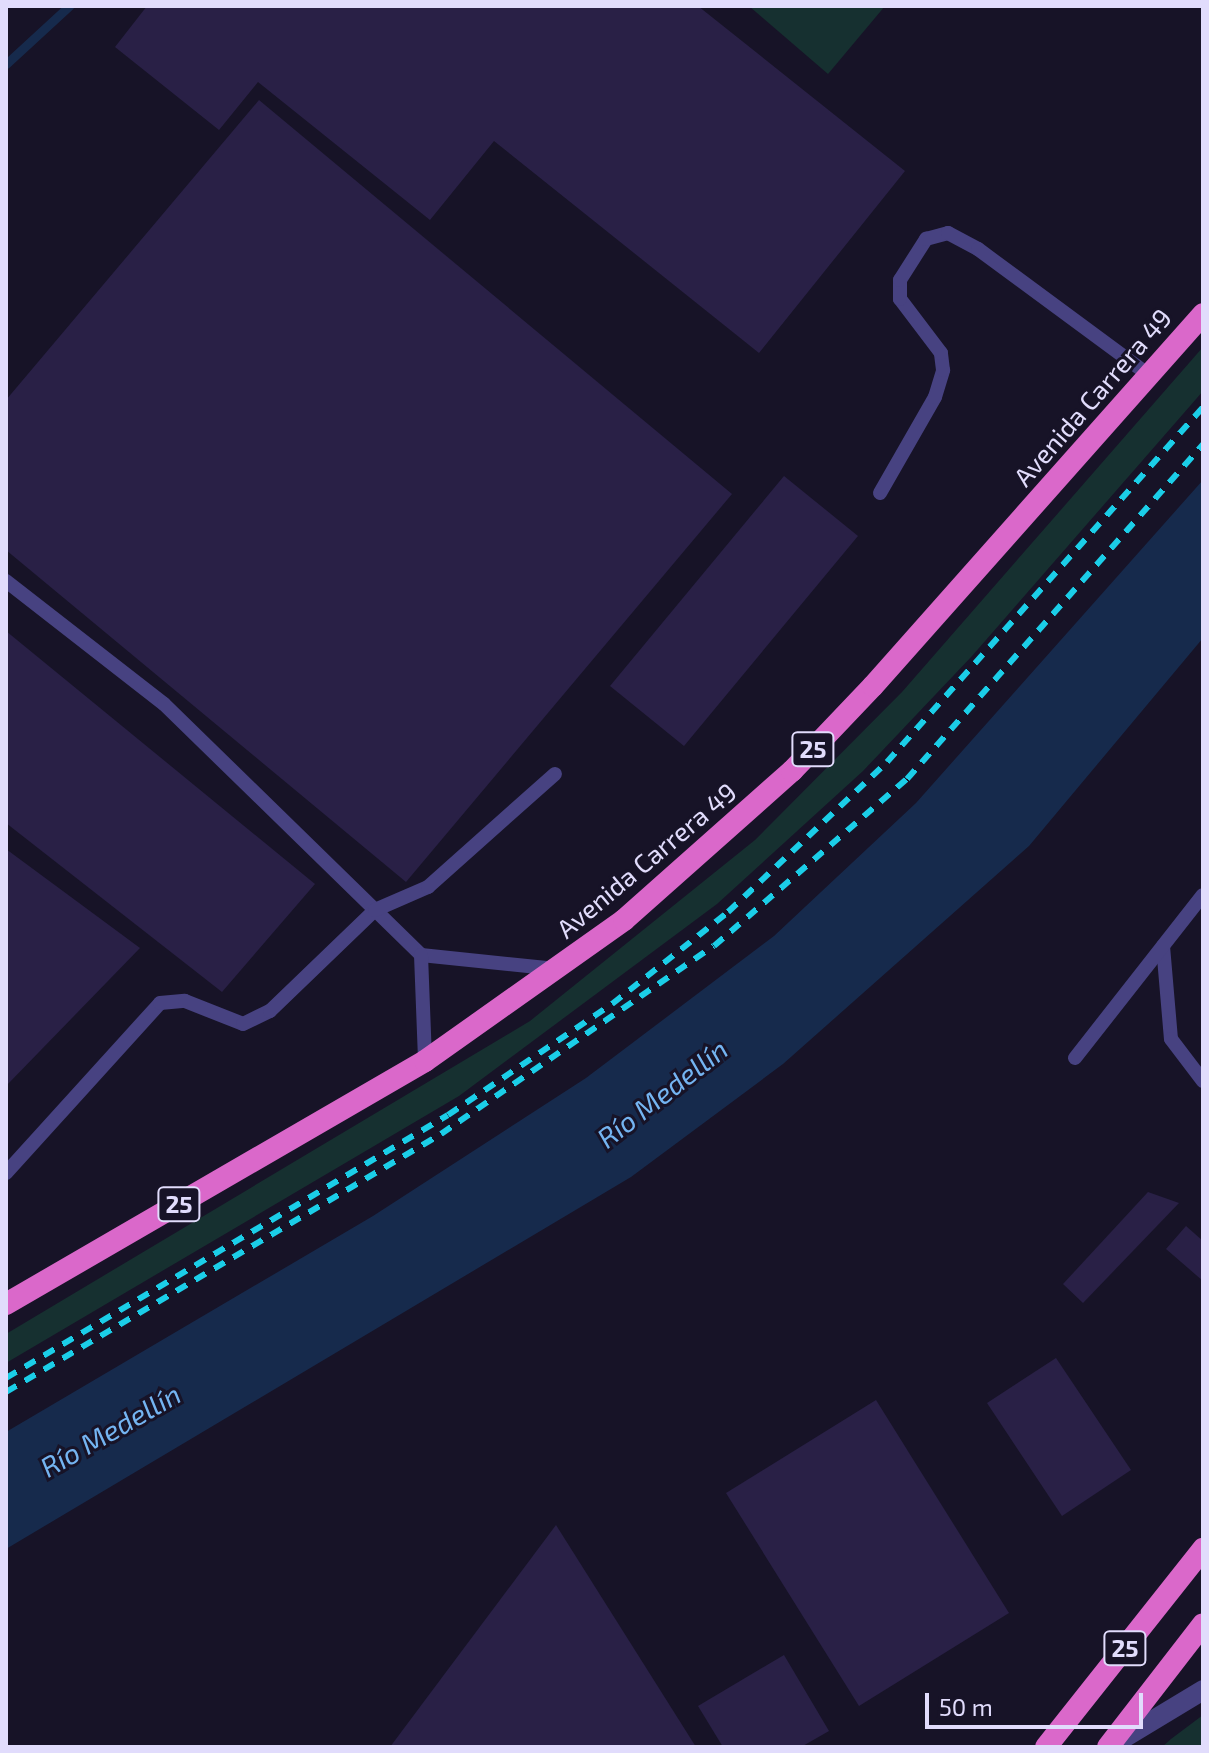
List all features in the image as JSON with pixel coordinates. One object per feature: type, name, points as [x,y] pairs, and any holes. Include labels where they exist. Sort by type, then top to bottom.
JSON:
[{"type":"highway","name":"Avenida Carrera 49","points":[[6,1304],[425,1061],[558,969],[792,771],[1203,314]]},
{"type":"highway","name":"25","points":[[1046,1747],[1203,1549]]},
{"type":"highway","name":"25","points":[[1109,1747],[1203,1624]]},
{"type":"street","points":[[1109,1747],[1203,1690]]},
{"type":"lane","points":[[880,493],[935,397],[943,370],[941,353],[900,299],[900,280],[926,239],[948,233],[978,249],[1149,375]]},
{"type":"lane","points":[[6,581],[164,704],[421,955],[558,969]]},
{"type":"lane","points":[[7,1169],[160,1003],[185,1001],[243,1024],[270,1011],[375,910],[428,887],[555,774]]},
{"type":"lane","points":[[1075,1058],[1203,895]]},
{"type":"lane","points":[[1163,946],[1171,1039],[1203,1081]]},
{"type":"lane","points":[[421,955],[425,1061]]},
{"type":"green space","points":[[749,6],[885,6],[828,74]]},
{"type":"green space","points":[[1203,347],[1203,391],[972,656],[863,771],[717,904],[459,1096],[6,1363],[6,1334],[530,1021],[755,840],[902,692]]},
{"type":"green space","points":[[1203,1715],[1203,1747],[1162,1747],[1171,1739]]},
{"type":"water","name":"Río Medellín","points":[[1203,480],[1203,638],[1029,846],[783,1064],[631,1177],[6,1549],[6,1432],[373,1216],[586,1078],[774,936],[916,803]]},
{"type":"building","points":[[147,6],[698,6],[905,171],[759,353],[494,141],[430,220],[258,82],[219,130],[115,47]]},
{"type":"building","points":[[259,100],[732,494],[406,882],[6,550],[6,400]]},
{"type":"building","points":[[784,476],[858,536],[684,746],[610,686]]},
{"type":"building","points":[[6,631],[315,884],[222,992],[6,823]]},
{"type":"building","points":[[6,849],[140,948],[6,1086]]},
{"type":"building","points":[[1148,1192],[1179,1203],[1083,1303],[1063,1284]]},
{"type":"building","points":[[1186,1226],[1203,1241],[1203,1281],[1166,1249]]},
{"type":"building","points":[[1056,1358],[1131,1470],[1062,1516],[987,1403]]},
{"type":"building","points":[[876,1400],[1009,1613],[859,1706],[726,1493]]},
{"type":"building","points":[[556,1525],[696,1747],[390,1747]]},
{"type":"building","points":[[784,1655],[829,1731],[801,1747],[723,1747],[698,1706]]},
{"type":"waterway","points":[[6,64],[69,6]]},
{"type":"railway","points":[[6,1378],[448,1115],[612,1004],[728,912],[887,762],[1203,407]]},
{"type":"railway","points":[[6,1392],[441,1134],[714,946],[907,779],[1203,444]]}]
